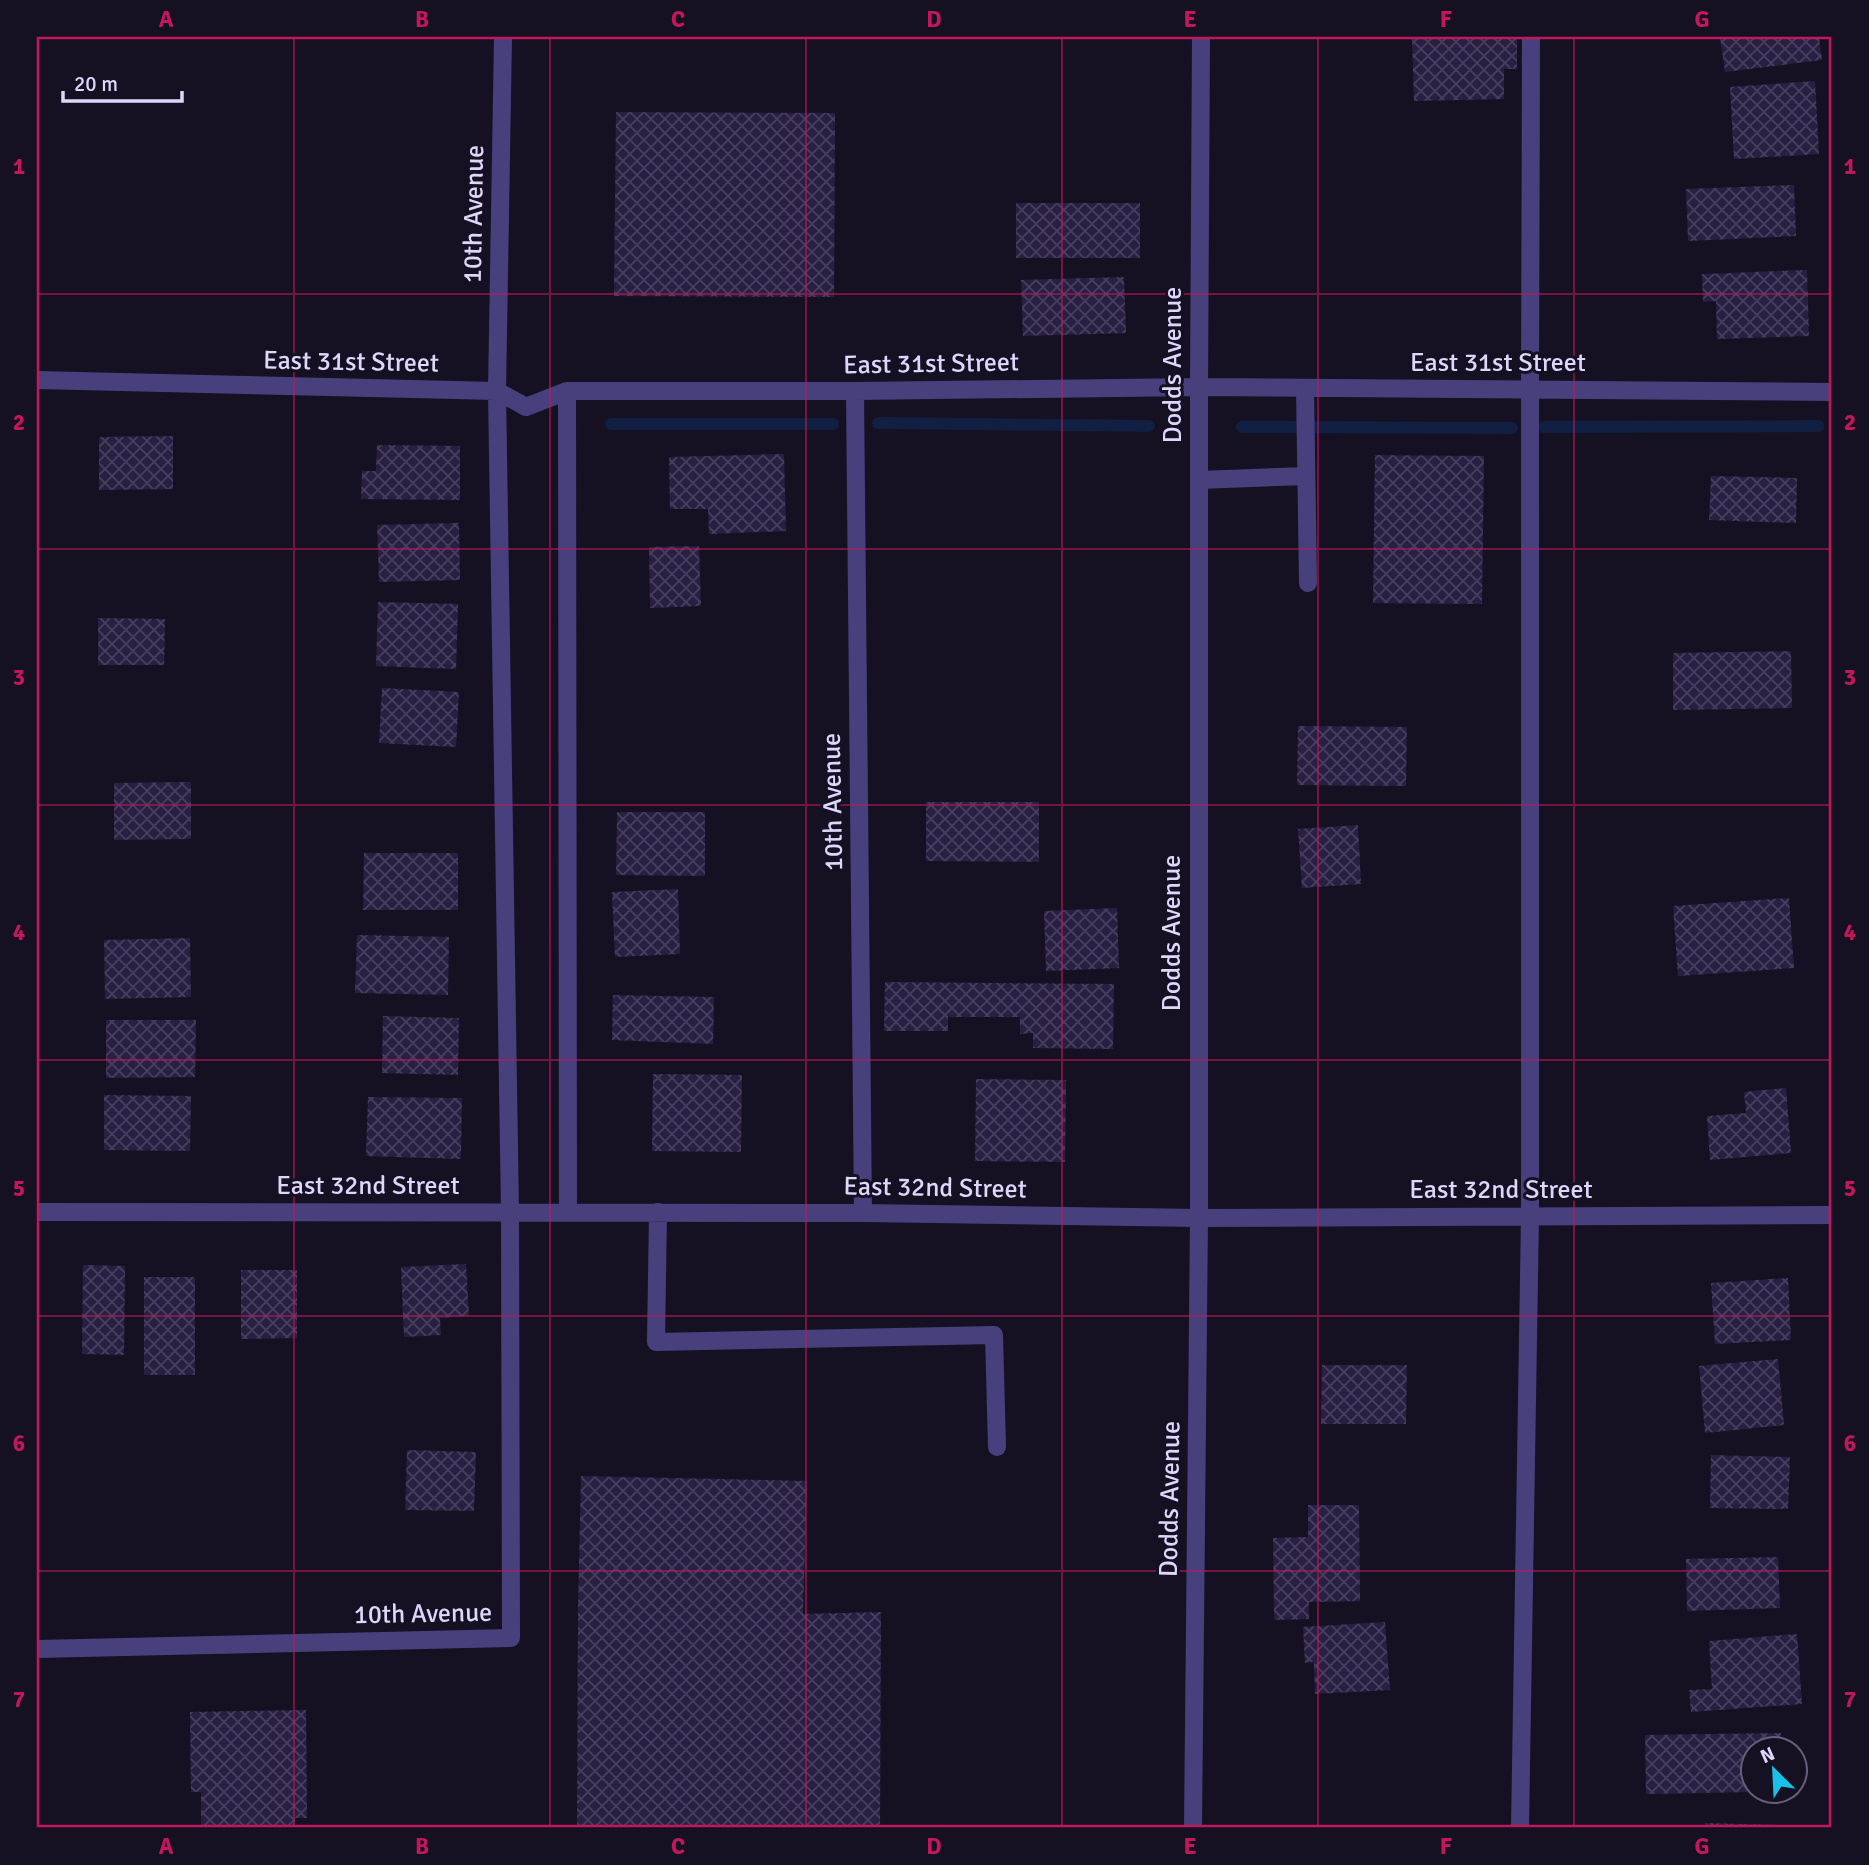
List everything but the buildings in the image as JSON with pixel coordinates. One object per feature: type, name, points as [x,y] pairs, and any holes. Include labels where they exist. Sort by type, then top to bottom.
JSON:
[{"type":"street","name":"10th Avenue","points":[[37,1648],[512,1638],[510,1212],[497,391],[503,37]]},
{"type":"street","name":"Dodds Avenue","points":[[1193,1828],[1199,1218],[1201,37]]},
{"type":"street","points":[[1520,1828],[1530,1216],[1531,37]]},
{"type":"street","name":"East 31st Street","points":[[37,380],[497,391],[526,407],[567,391],[1199,387],[1832,392]]},
{"type":"street","points":[[1305,388],[1308,583]]},
{"type":"street","points":[[567,391],[568,1213]]},
{"type":"street","name":"10th Avenue","points":[[855,391],[863,1213]]},
{"type":"street","points":[[1199,480],[1307,476]]},
{"type":"street","name":"East 32nd Street","points":[[37,1212],[863,1213],[1199,1218],[1832,1215]]},
{"type":"street","points":[[659,1212],[656,1342],[995,1335],[997,1447]]},
{"type":"waterway","points":[[878,423],[1149,426]]},
{"type":"waterway","points":[[611,424],[833,424]]},
{"type":"waterway","points":[[1544,427],[1818,426]]},
{"type":"waterway","points":[[1242,427],[1512,428]]}]
